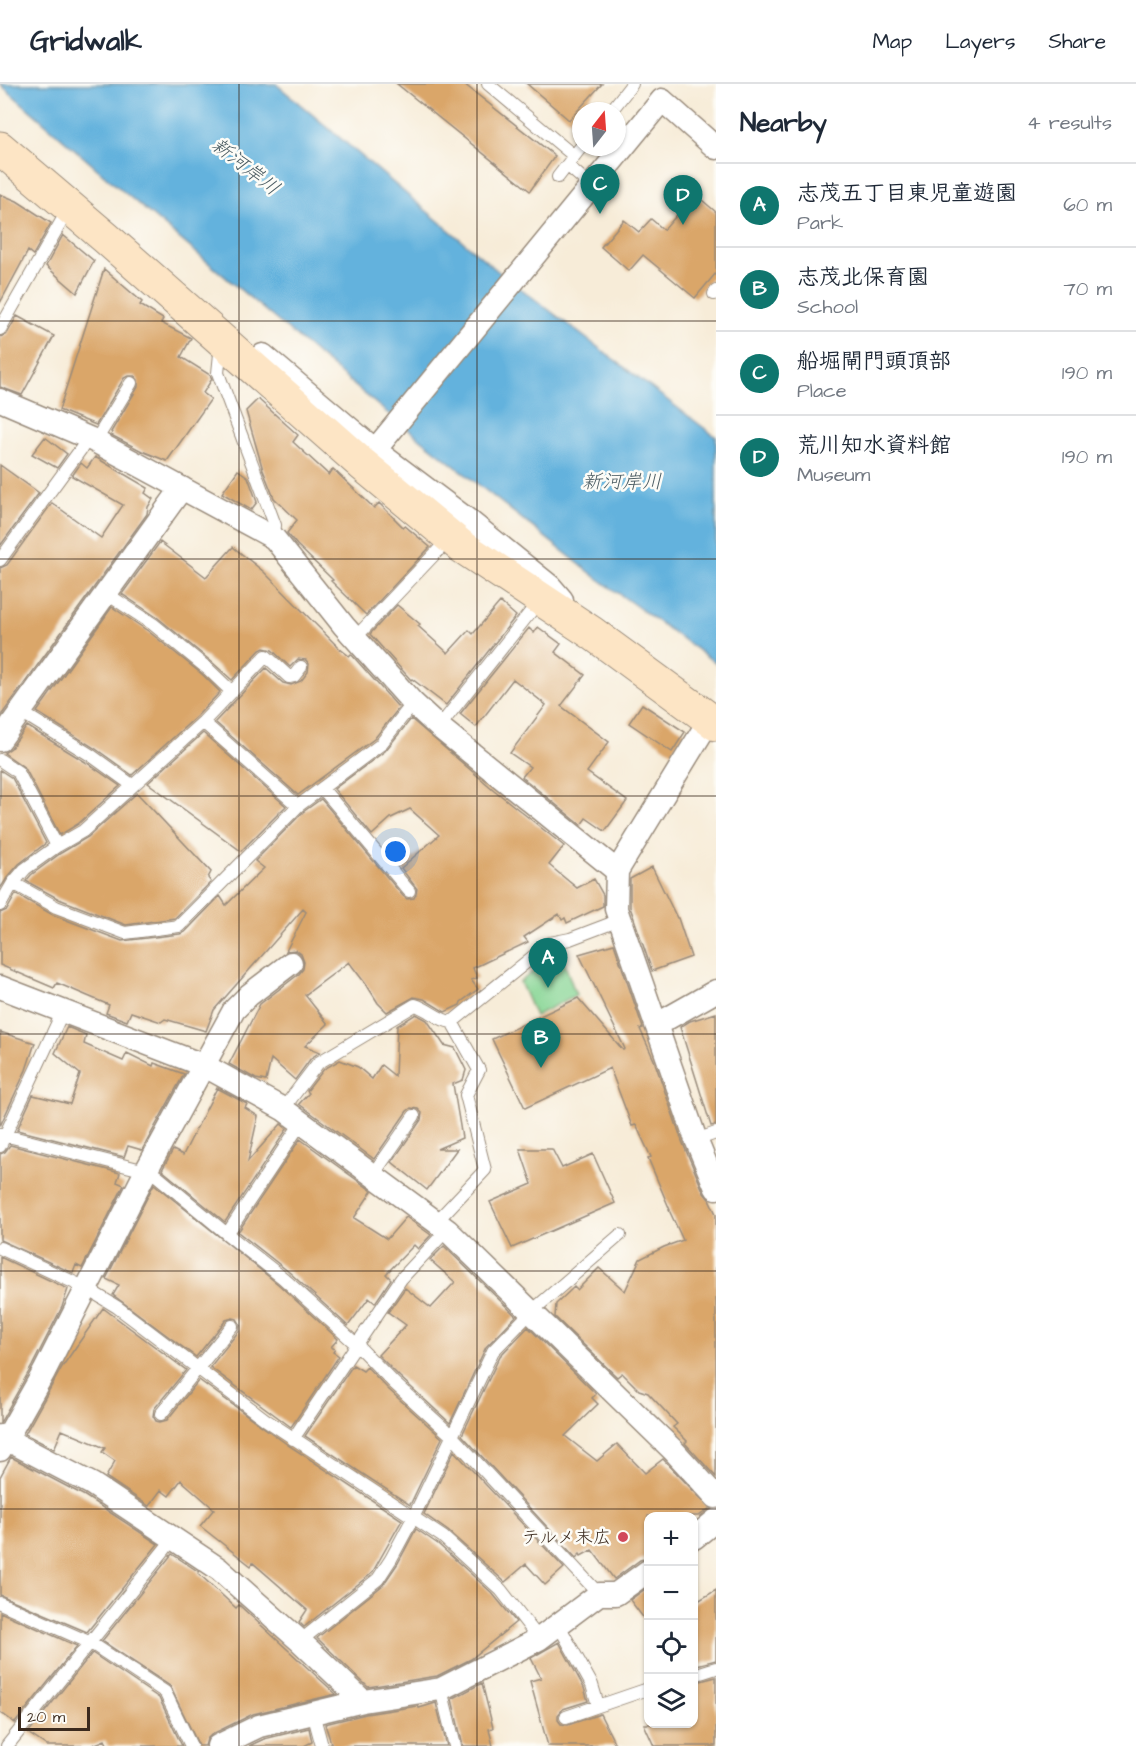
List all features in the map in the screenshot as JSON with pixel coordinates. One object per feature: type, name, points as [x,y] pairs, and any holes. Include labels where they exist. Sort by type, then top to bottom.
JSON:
[{"type":"street","points":[[375,450],[662,100],[716,148]]},
{"type":"street","points":[[0,148],[106,238],[362,464],[450,537],[592,633],[713,722],[617,871],[616,909],[656,1025],[706,1137],[716,1188]]},
{"type":"street","points":[[106,238],[244,339],[375,450],[550,586],[592,633]]},
{"type":"street","points":[[0,400],[92,440],[274,538],[355,638],[413,703],[439,727],[617,871]]},
{"type":"street","points":[[0,740],[182,488]]},
{"type":"street","points":[[291,963],[249,994],[234,1010],[146,1171],[44,1372],[2,1442],[92,1484],[219,1569],[363,1701]]},
{"type":"street","points":[[0,987],[205,1066],[283,1109],[441,1226],[673,1450],[716,1497]]},
{"type":"street","points":[[656,1025],[715,993]]},
{"type":"street","points":[[698,1534],[716,1520]]},
{"type":"street","points":[[218,1746],[259,1726],[363,1701],[441,1689],[539,1639],[599,1594],[616,1594],[644,1574]]},
{"type":"lane","points":[[488,84],[572,154]]},
{"type":"lane","points":[[617,102],[632,84]]},
{"type":"lane","points":[[558,177],[574,156],[591,186]]},
{"type":"lane","points":[[0,329],[69,208]]},
{"type":"lane","points":[[221,340],[218,373],[275,525],[274,538]]},
{"type":"lane","points":[[0,560],[92,440],[131,383]]},
{"type":"lane","points":[[355,638],[450,537]]},
{"type":"lane","points":[[107,594],[153,624],[232,692]]},
{"type":"lane","points":[[439,727],[540,600]]},
{"type":"lane","points":[[0,905],[13,883],[25,869],[83,831],[203,722],[267,656],[289,677],[294,676],[301,667]]},
{"type":"lane","points":[[13,883],[56,907],[125,933],[179,926],[298,806],[380,745],[413,703]]},
{"type":"lane","points":[[21,712],[92,756],[132,785]]},
{"type":"lane","points":[[203,722],[298,806]]},
{"type":"lane","points":[[0,760],[18,772],[57,846]]},
{"type":"lane","points":[[322,788],[409,891]]},
{"type":"lane","points":[[283,1109],[318,1063],[415,1005],[424,1007],[442,1021],[452,1022],[550,943],[570,939],[621,920]]},
{"type":"lane","points":[[63,1011],[2,1138],[146,1171],[157,1176],[283,1278],[356,1344],[394,1383],[451,1435],[599,1594]]},
{"type":"lane","points":[[293,1439],[401,1279],[485,1170],[466,1095],[479,1070],[452,1022]]},
{"type":"lane","points":[[373,1175],[414,1116]]},
{"type":"lane","points":[[227,1234],[301,1123]]},
{"type":"lane","points":[[300,1641],[378,1579],[413,1518],[493,1351],[531,1312],[620,1235]]},
{"type":"lane","points":[[0,1248],[86,1288],[117,1307],[266,1420],[443,1537],[501,1590],[539,1639]]},
{"type":"lane","points":[[161,1414],[232,1326]]},
{"type":"lane","points":[[7,1746],[173,1539]]},
{"type":"lane","points":[[0,1603],[91,1643],[165,1692],[191,1746]]},
{"type":"lane","points":[[558,1624],[592,1685],[598,1705]]},
{"type":"lane","points":[[696,1674],[716,1668]]},
{"type":"lane","points":[[441,1689],[455,1746]]},
{"type":"lane","points":[[566,1717],[644,1690]]},
{"type":"lane","points":[[313,1713],[322,1746]]},
{"type":"green space","points":[[560,951],[576,995],[535,1016],[520,982]]},
{"type":"water","name":"新河岸川","points":[[0,84],[276,84],[499,272],[716,437],[716,663],[597,578],[380,407],[111,181]]},
{"type":"building","points":[[397,84],[464,84],[555,156],[530,191]]},
{"type":"building","points":[[527,84],[602,84],[586,102],[572,102],[572,117],[569,120]]},
{"type":"building","points":[[0,194],[17,201],[51,223],[33,255],[28,251],[0,303]]},
{"type":"building","points":[[695,194],[716,212],[716,273],[695,298],[643,255],[629,271],[601,247],[624,220],[639,232],[651,219],[664,230]]},
{"type":"building","points":[[63,235],[94,261],[77,293],[46,266]]},
{"type":"building","points":[[104,269],[142,302],[140,305],[163,319],[161,323],[191,338],[181,357],[210,375],[212,379],[203,393],[211,399],[167,461],[111,435],[138,387],[138,380],[135,376],[124,378],[96,425],[59,410]]},
{"type":"building","points":[[17,316],[54,336],[22,395],[0,387],[0,337],[7,334]]},
{"type":"building","points":[[258,399],[298,435],[293,442],[329,475],[333,469],[374,508],[379,503],[403,527],[405,526],[430,547],[366,615],[287,533],[297,520],[274,498],[263,470],[246,411]]},
{"type":"building","points":[[45,437],[67,454],[57,468],[32,454]]},
{"type":"building","points":[[95,457],[148,488],[145,493],[153,499],[147,514],[0,717],[0,568],[7,565],[52,503],[101,538],[123,505],[72,476],[81,463],[87,468]]},
{"type":"building","points":[[0,465],[39,493],[0,546]]},
{"type":"building","points":[[238,470],[248,477],[257,502],[251,510],[222,493]]},
{"type":"building","points":[[160,542],[206,577],[233,547],[264,572],[339,648],[349,656],[351,654],[399,708],[374,739],[298,795],[215,722],[266,668],[283,683],[291,685],[301,681],[308,672],[309,664],[306,660],[298,659],[290,667],[272,650],[264,648],[232,680],[158,618],[122,594]]},
{"type":"building","points":[[500,602],[516,616],[446,705],[411,680],[370,634],[397,605],[420,624],[418,626],[448,653],[469,630],[473,634]]},
{"type":"building","points":[[112,607],[148,631],[203,675],[220,692],[132,775],[37,712]]},
{"type":"building","points":[[538,627],[561,644],[555,652],[585,675],[561,706],[609,742],[587,772],[627,801],[605,831],[586,818],[581,825],[522,777],[530,767],[510,753],[546,705],[513,679],[476,727],[460,714],[529,628],[534,633]]},
{"type":"building","points":[[642,704],[685,732],[672,752],[629,723]]},
{"type":"building","points":[[411,719],[564,846],[549,865],[577,888],[594,879],[603,895],[603,906],[567,923],[565,918],[562,920],[559,914],[524,937],[528,942],[473,968],[477,978],[471,980],[478,989],[460,1005],[445,1012],[424,999],[414,997],[387,1012],[349,962],[305,995],[328,1024],[305,1046],[320,1052],[311,1058],[295,1080],[271,1059],[266,1081],[256,1079],[229,1064],[260,1004],[303,969],[304,962],[301,954],[296,950],[286,951],[306,912],[303,909],[214,1010],[206,1031],[165,1019],[161,1022],[131,1012],[127,1021],[106,1013],[109,1005],[57,983],[54,988],[0,965],[0,913],[7,910],[16,894],[53,915],[122,941],[180,934],[185,932],[220,896],[226,905],[264,868],[255,861],[303,812],[321,799],[403,896],[407,899],[414,898],[417,889],[401,868],[439,835],[410,809],[391,818],[372,835],[334,789],[385,751]]},
{"type":"building","points":[[27,726],[120,786],[78,824],[60,835],[25,768],[4,753],[11,748]]},
{"type":"building","points":[[203,733],[286,806],[241,851],[148,783]]},
{"type":"building","points":[[0,770],[12,778],[46,843],[19,864],[0,889]]},
{"type":"building","points":[[137,793],[211,872],[208,878],[211,882],[175,918],[126,925],[59,899],[26,881],[61,853],[88,837]]},
{"type":"building","points":[[652,867],[678,918],[691,957],[652,971],[630,907],[630,879]]},
{"type":"building","points":[[614,944],[643,1028],[640,1029],[654,1060],[682,1141],[704,1193],[716,1214],[716,1477],[673,1427],[677,1424],[648,1393],[639,1390],[622,1373],[617,1377],[555,1317],[556,1304],[574,1287],[577,1290],[599,1268],[625,1291],[640,1259],[683,1240],[648,1158],[651,1157],[636,1125],[632,1126],[610,1068],[525,1108],[492,1039],[578,998],[623,1050],[625,1049],[579,954]]},
{"type":"building","points":[[716,1013],[716,1125],[711,1126],[680,1027],[690,1021]]},
{"type":"building","points":[[416,1014],[427,1020],[444,1045],[455,1048],[466,1070],[463,1080],[453,1084],[462,1138],[437,1149],[457,1149],[427,1190],[392,1162],[421,1120],[422,1113],[418,1109],[411,1108],[407,1111],[374,1159],[299,1104],[324,1069],[340,1060],[358,1067],[372,1079],[381,1065],[395,1076],[397,1026]]},
{"type":"building","points":[[67,1027],[86,1035],[84,1044],[123,1061],[127,1053],[153,1066],[154,1063],[184,1074],[142,1150],[128,1146],[124,1157],[17,1130],[33,1095],[70,1104],[80,1074],[55,1053]]},
{"type":"building","points":[[0,1032],[35,1043],[26,1070],[0,1126]]},
{"type":"building","points":[[217,1088],[247,1104],[245,1108],[258,1116],[248,1161],[281,1124],[287,1129],[225,1222],[162,1170],[173,1150],[183,1155]]},
{"type":"building","points":[[300,1139],[372,1191],[354,1218],[387,1239],[406,1217],[431,1235],[418,1249],[414,1245],[386,1274],[391,1279],[375,1303],[369,1298],[348,1326],[289,1272],[238,1232]]},
{"type":"building","points":[[10,1145],[120,1173],[117,1182],[124,1185],[82,1268],[76,1265],[73,1273],[0,1240],[0,1154],[5,1152]]},
{"type":"building","points":[[520,1149],[552,1149],[562,1168],[593,1154],[615,1203],[512,1248],[490,1202],[532,1184]]},
{"type":"building","points":[[154,1184],[278,1284],[338,1339],[331,1347],[335,1349],[333,1352],[339,1356],[291,1427],[210,1367],[239,1331],[240,1324],[237,1319],[226,1320],[196,1357],[113,1295],[119,1285],[106,1279]]},
{"type":"building","points":[[444,1246],[516,1316],[486,1347],[450,1423],[378,1355],[406,1325],[388,1312],[405,1288],[431,1308],[455,1282],[430,1260]]},
{"type":"building","points":[[0,1257],[68,1289],[62,1307],[0,1423]]},
{"type":"building","points":[[103,1308],[186,1370],[154,1409],[153,1416],[156,1421],[167,1420],[199,1380],[288,1445],[402,1520],[372,1573],[304,1627],[299,1622],[307,1610],[253,1563],[251,1566],[200,1526],[214,1509],[181,1480],[169,1496],[161,1490],[149,1506],[106,1477],[115,1461],[102,1452],[105,1448],[62,1430],[54,1449],[25,1434],[62,1367]]},
{"type":"building","points":[[528,1327],[596,1394],[592,1398],[598,1404],[565,1436],[597,1461],[617,1444],[645,1473],[663,1459],[710,1508],[699,1516],[698,1512],[644,1512],[644,1559],[614,1579],[592,1550],[576,1558],[462,1435],[500,1356]]},
{"type":"building","points":[[353,1365],[363,1371],[367,1367],[442,1438],[410,1505],[305,1436]]},
{"type":"building","points":[[454,1451],[564,1568],[545,1585],[526,1564],[505,1582],[448,1531],[424,1514]]},
{"type":"building","points":[[11,1457],[85,1496],[158,1544],[87,1632],[0,1595],[0,1477]]},
{"type":"building","points":[[416,1529],[438,1544],[492,1593],[516,1622],[471,1659],[437,1676],[368,1687],[317,1638],[383,1585]]},
{"type":"building","points":[[172,1554],[199,1572],[236,1608],[239,1605],[336,1694],[253,1714],[212,1734],[205,1746],[199,1746],[170,1686],[102,1641]]},
{"type":"building","points":[[644,1590],[644,1619],[630,1600]]},
{"type":"building","points":[[716,1590],[716,1660],[698,1665],[698,1620],[698,1601]]},
{"type":"building","points":[[0,1612],[77,1646],[15,1723],[0,1712]]},
{"type":"building","points":[[559,1642],[584,1688],[588,1701],[563,1709],[558,1715],[558,1720],[561,1724],[568,1725],[600,1714],[616,1746],[548,1746],[530,1681],[541,1678],[531,1658]]},
{"type":"building","points":[[92,1653],[159,1698],[182,1746],[108,1746],[105,1740],[91,1746],[47,1746],[28,1733]]},
{"type":"building","points":[[716,1677],[716,1746],[654,1746],[646,1728],[698,1728],[698,1682]]},
{"type":"building","points":[[482,1683],[493,1728],[489,1729],[493,1746],[463,1746],[452,1699]]},
{"type":"building","points":[[436,1703],[447,1746],[332,1746],[325,1724],[366,1714],[418,1706],[419,1708]]},
{"type":"building","points":[[309,1728],[312,1742],[304,1746],[249,1746],[264,1739]]},
{"type":"place","name":"船堀閘門頭頂部","points":[[600,214]]},
{"type":"place","name":"荒川知水資料館","points":[[683,225]]},
{"type":"place","name":"志茂五丁目東児童遊園","points":[[548,988]]},
{"type":"place","name":"志茂北保育園","points":[[541,1068]]},
{"type":"place","name":"テルメ末広","points":[[623,1537]]}]
